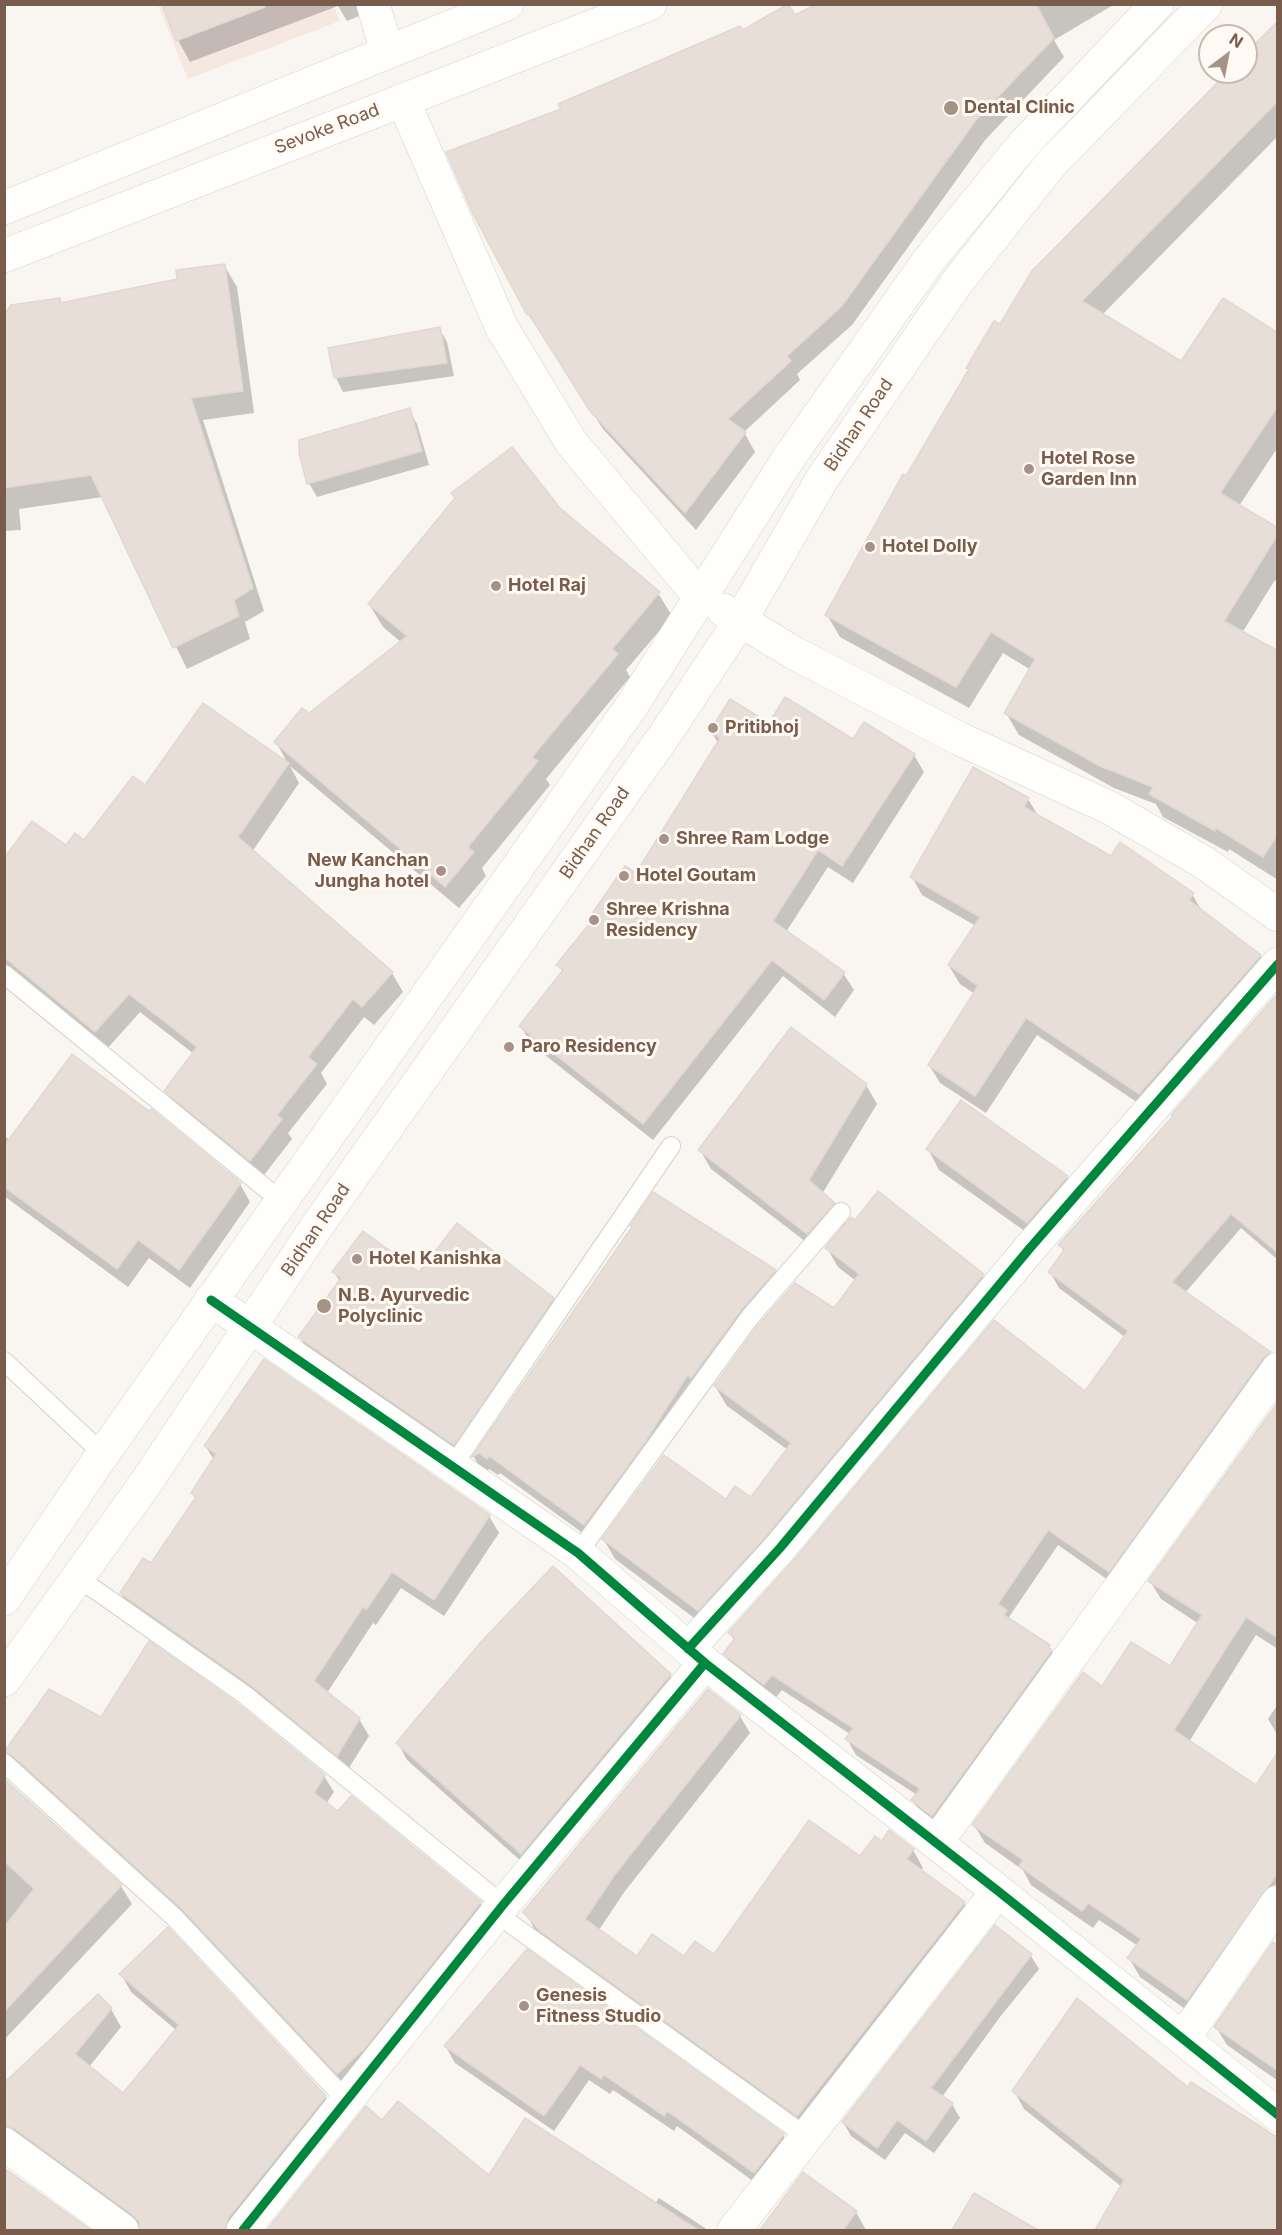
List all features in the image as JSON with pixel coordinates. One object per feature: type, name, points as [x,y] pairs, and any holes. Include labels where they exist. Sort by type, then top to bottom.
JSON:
[{"type":"street","points":[[374,4],[387,52]]},
{"type":"street","points":[[4,208],[507,4]]},
{"type":"street","name":"Sevoke Road","points":[[4,256],[650,4]]},
{"type":"street","name":"Bidhan Road","points":[[4,1599],[211,1300],[631,707],[699,596],[788,459],[928,260],[1024,144],[1157,4]]},
{"type":"street","name":"Bidhan Road","points":[[4,1680],[145,1484],[317,1226],[659,743],[740,621],[822,479],[958,281],[1050,165],[1206,4]]},
{"type":"street","points":[[431,35],[451,81]]},
{"type":"street","points":[[350,68],[368,113]]},
{"type":"street","points":[[403,100],[502,328],[571,441],[699,596],[794,653],[950,734],[1110,808],[1203,862],[1278,915]]},
{"type":"street","points":[[243,2230],[500,1910],[780,1548],[1030,1248],[1278,964]]},
{"type":"street","points":[[211,1300],[578,1553],[697,1656],[998,1891],[1278,2115]]},
{"type":"street","points":[[936,1843],[1278,1369]]},
{"type":"street","points":[[103,1454],[145,1484]]},
{"type":"street","points":[[734,2230],[998,1891]]},
{"type":"street","points":[[1183,2039],[1278,1902]]},
{"type":"street","points":[[4,2144],[122,2230]]},
{"type":"lane","points":[[4,974],[281,1201]]},
{"type":"lane","points":[[452,1467],[671,1146]]},
{"type":"lane","points":[[578,1553],[750,1317],[841,1212]]},
{"type":"lane","points":[[4,1361],[103,1454]]},
{"type":"lane","points":[[77,1577],[245,1695],[500,1910],[807,2137]]},
{"type":"lane","points":[[4,1763],[174,1917],[346,2100]]},
{"type":"shaded area","points":[[158,5],[333,5],[340,21],[188,79]]},
{"type":"building","points":[[162,4],[264,4],[265,7],[176,41]]},
{"type":"building","points":[[788,4],[795,15],[817,4],[1036,4],[1054,38],[976,120],[841,307],[787,356],[791,361],[728,419],[746,432],[685,513],[590,411],[529,314],[527,315],[473,214],[446,152],[561,109],[558,104],[740,26],[743,30]]},
{"type":"building","points":[[1278,21],[1278,101],[1082,301],[1181,361],[1223,298],[1278,333],[1278,406],[1220,493],[1278,528],[1278,534],[1224,621],[1278,651],[1278,834],[1263,857],[1216,828],[1215,831],[1149,794],[1153,787],[1100,766],[1004,713],[1035,659],[991,632],[956,687],[825,615],[903,474],[906,476],[969,369],[966,368],[994,321],[1000,324],[1032,271],[1216,84],[1258,84],[1258,41]]},
{"type":"building","points":[[225,264],[243,391],[191,398],[253,588],[234,600],[239,616],[173,648],[91,475],[4,488],[4,315],[11,305],[60,298],[60,303],[177,279],[176,270]]},
{"type":"building","points":[[440,327],[447,363],[334,378],[328,348]]},
{"type":"building","points":[[410,408],[422,451],[307,484],[299,453],[299,440]]},
{"type":"building","points":[[512,447],[560,508],[660,592],[612,649],[618,654],[532,757],[538,761],[468,847],[474,852],[445,887],[274,742],[302,708],[309,713],[407,636],[368,604],[455,498],[451,493]]},
{"type":"building","points":[[785,697],[853,739],[864,722],[915,754],[842,866],[818,850],[773,921],[845,972],[824,1000],[772,960],[643,1124],[519,1026],[563,970],[556,965],[590,923],[587,921],[625,866],[636,873],[720,738],[710,731],[730,699],[769,723]]},
{"type":"building","points":[[203,703],[289,763],[238,837],[393,972],[362,1007],[353,999],[308,1057],[317,1064],[277,1115],[282,1119],[250,1161],[164,1091],[197,1047],[129,994],[95,1032],[4,957],[4,858],[32,821],[66,845],[75,833],[84,840],[133,776],[145,785]]},
{"type":"building","points":[[973,767],[1029,798],[1024,807],[1111,856],[1120,842],[1194,893],[1189,900],[1261,955],[1139,1094],[1026,1018],[975,1096],[928,1065],[978,986],[948,965],[980,917],[910,877]]},
{"type":"building","points":[[1278,993],[1278,1253],[1231,1214],[1172,1282],[1271,1352],[1263,1358],[1109,1572],[1048,1530],[998,1604],[1007,1610],[1004,1615],[1050,1645],[1048,1647],[1052,1650],[932,1816],[911,1800],[920,1789],[845,1739],[853,1728],[772,1675],[764,1685],[723,1654],[735,1638],[728,1633],[794,1560],[994,1320],[1085,1391],[1128,1331],[1048,1272],[1065,1249],[1058,1245]]},
{"type":"building","points":[[791,1027],[867,1084],[809,1180],[835,1203],[807,1234],[698,1150]]},
{"type":"building","points":[[72,1054],[149,1111],[151,1109],[241,1183],[179,1270],[138,1240],[117,1269],[4,1187],[4,1146]]},
{"type":"building","points":[[961,1100],[1068,1176],[1027,1223],[926,1149]]},
{"type":"building","points":[[878,1191],[984,1274],[766,1536],[698,1611],[602,1539],[664,1455],[726,1499],[735,1486],[751,1497],[791,1443],[714,1386],[759,1324],[795,1283],[834,1308],[859,1274],[825,1248],[851,1217],[855,1220]]},
{"type":"building","points":[[653,1192],[776,1270],[741,1310],[691,1378],[687,1376],[645,1442],[584,1525],[489,1456],[487,1459],[479,1453],[472,1457],[632,1227],[630,1226]]},
{"type":"building","points":[[457,1223],[554,1298],[454,1445],[298,1337],[341,1278],[332,1272],[363,1231],[419,1272]]},
{"type":"building","points":[[264,1359],[490,1515],[434,1600],[392,1572],[366,1610],[363,1607],[314,1681],[360,1718],[337,1756],[252,1686],[120,1593],[143,1558],[151,1563],[196,1497],[191,1493],[216,1454],[204,1446]]},
{"type":"building","points":[[1278,1402],[1278,1638],[1246,1617],[1174,1730],[1256,1785],[1278,1752],[1278,1873],[1187,2000],[1127,1958],[1141,1939],[1088,1903],[1082,1911],[1019,1866],[1023,1860],[972,1825],[1083,1672],[1102,1686],[1131,1642],[1170,1666],[1202,1615],[1148,1581]]},
{"type":"building","points":[[553,1566],[671,1674],[521,1854],[396,1743],[481,1642]]},
{"type":"building","points":[[149,1641],[238,1704],[325,1775],[314,1793],[338,1811],[351,1796],[481,1902],[365,2048],[337,2074],[182,1909],[12,1755],[4,1752],[49,1689],[101,1717]]},
{"type":"building","points":[[708,1689],[741,1715],[616,1873],[585,1919],[637,1956],[652,1934],[684,1956],[695,1941],[714,1954],[809,1820],[860,1856],[875,1836],[882,1841],[889,1830],[914,1849],[907,1859],[965,1902],[797,2116],[541,1932],[523,1912]]},
{"type":"building","points":[[4,1779],[122,1885],[4,2012],[4,1927],[34,1889],[4,1861]]},
{"type":"building","points":[[995,1925],[1032,1954],[931,2088],[953,2103],[926,2141],[897,2120],[877,2148],[842,2122]]},
{"type":"building","points":[[168,1927],[326,2096],[228,2218],[225,2230],[140,2230],[139,2222],[133,2215],[15,2129],[4,2126],[4,2083],[98,1994],[112,2008],[75,2054],[123,2093],[179,2025],[119,1974]]},
{"type":"building","points":[[1273,1942],[1278,1945],[1278,2071],[1214,2027]]},
{"type":"building","points":[[527,1949],[784,2134],[754,2173],[667,2111],[664,2116],[604,2075],[601,2079],[580,2065],[544,2116],[444,2046]]},
{"type":"building","points":[[1077,1998],[1188,2087],[1191,2082],[1278,2138],[1278,2230],[1095,2230],[1124,2180],[1012,2091]]},
{"type":"building","points":[[398,2101],[489,2175],[525,2118],[698,2230],[267,2230],[366,2106],[382,2120]]},
{"type":"building","points":[[4,2168],[91,2230],[4,2230]]},
{"type":"building","points":[[803,2172],[857,2211],[843,2230],[760,2230]]},
{"type":"building","points":[[974,2193],[1038,2230],[952,2230]]},
{"type":"cycle path","points":[[688,1649],[780,1548],[1030,1248],[1278,964]]},
{"type":"cycle path","points":[[211,1300],[578,1553],[705,1663],[998,1891],[1278,2115]]},
{"type":"cycle path","points":[[243,2230],[503,1905],[705,1663]]},
{"type":"place","name":"Dental Clinic","points":[[951,108]]},
{"type":"place","name":"Hotel Rose Garden Inn","points":[[1029,469]]},
{"type":"place","name":"Hotel Dolly","points":[[870,547]]},
{"type":"place","name":"Hotel Raj","points":[[496,586]]},
{"type":"place","name":"Pritibhoj","points":[[713,728]]},
{"type":"place","name":"Shree Ram Lodge","points":[[664,839]]},
{"type":"place","name":"New Kanchan Jungha hotel","points":[[441,871]]},
{"type":"place","name":"Hotel Goutam","points":[[624,876]]},
{"type":"place","name":"Shree Krishna Residency","points":[[594,920]]},
{"type":"place","name":"Paro Residency","points":[[509,1047]]},
{"type":"place","name":"Hotel Kanishka","points":[[357,1259]]},
{"type":"place","name":"N.B. Ayurvedic Polyclinic","points":[[324,1306]]},
{"type":"place","name":"Genesis Fitness Studio","points":[[524,2006]]}]
